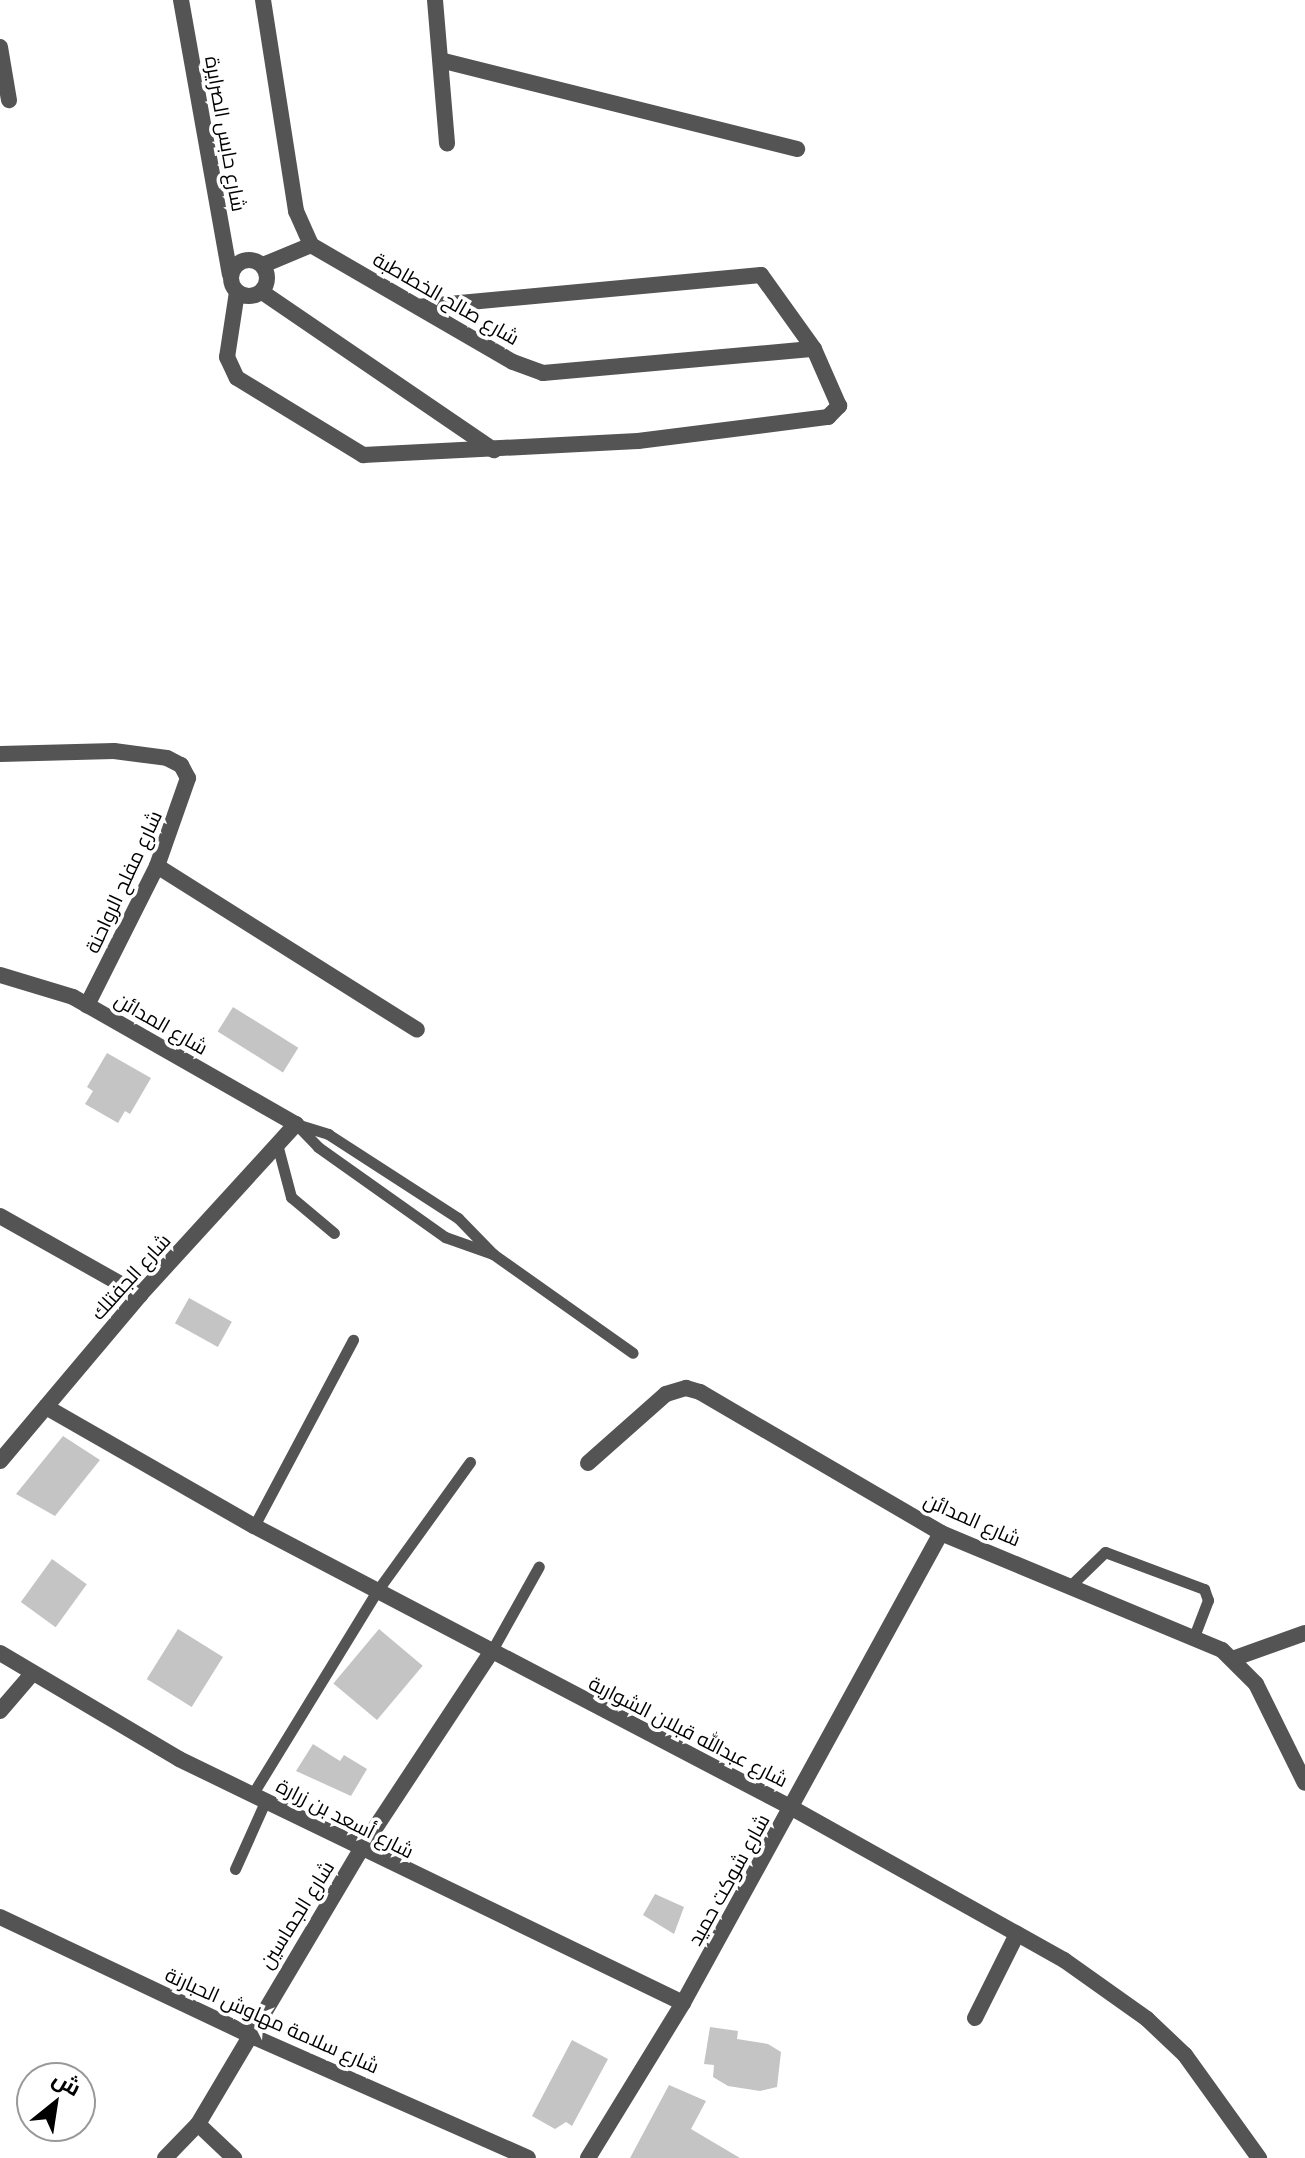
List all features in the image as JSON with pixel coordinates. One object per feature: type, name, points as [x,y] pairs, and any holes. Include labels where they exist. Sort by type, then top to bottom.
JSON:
[{"type":"street","name":"شارع حابس الصرايرة","points":[[181,0],[230,275]]},
{"type":"street","points":[[263,0],[296,211],[311,245],[263,265],[243,260],[230,275],[237,292],[227,357],[237,378],[352,450],[374,456],[638,441],[828,417],[839,398],[814,349],[771,282],[757,274],[419,307]]},
{"type":"street","points":[[435,0],[444,61],[447,143]]},
{"type":"street","points":[[0,47],[9,100]]},
{"type":"street","points":[[444,61],[797,149]]},
{"type":"street","name":"شارع صالح الخطاطبة","points":[[311,245],[513,362],[543,373],[814,349]]},
{"type":"street","points":[[237,292],[249,297],[262,292],[267,283],[263,265]]},
{"type":"street","points":[[262,292],[494,450]]},
{"type":"street","name":"شارع مفلح الرواحنة","points":[[0,754],[114,751],[181,765],[188,778],[157,866],[87,1005]]},
{"type":"street","points":[[157,866],[417,1030]]},
{"type":"street","name":"شارع المدائن","points":[[0,975],[87,1005],[296,1124]]},
{"type":"street","name":"شارع الجفتلك","points":[[0,1461],[140,1295],[296,1124]]},
{"type":"street","points":[[0,1216],[140,1295]]},
{"type":"street","name":"شارع المدائن","points":[[588,1463],[666,1394],[693,1389],[941,1533],[1072,1584],[1194,1636],[1235,1658],[1265,1699],[1305,1783]]},
{"type":"street","name":"شارع عبدالله قبلان الشواربة","points":[[46,1407],[254,1526],[792,1808],[1017,1934],[1147,2019],[1185,2055],[1259,2158]]},
{"type":"street","name":"شارع شوكت حميد","points":[[588,2158],[683,2003],[941,1533]]},
{"type":"street","points":[[1235,1658],[1305,1633]]},
{"type":"street","name":"شارع الجماسين","points":[[165,2158],[198,2124],[247,2034],[360,1851],[491,1652]]},
{"type":"street","name":"شارع أسعد بن زرارة","points":[[0,1653],[31,1675],[360,1851],[683,2003]]},
{"type":"street","points":[[0,1711],[31,1675]]},
{"type":"street","name":"شارع سلامة مهاوش الحبارنة","points":[[0,1917],[247,2034],[528,2158]]},
{"type":"street","points":[[975,2018],[1017,1934]]},
{"type":"street","points":[[198,2124],[234,2158]]},
{"type":"lane","points":[[296,1124],[318,1147],[445,1237],[493,1254]]},
{"type":"lane","points":[[296,1124],[328,1134],[458,1218],[493,1254],[633,1353]]},
{"type":"lane","points":[[277,1144],[291,1197],[334,1233]]},
{"type":"lane","points":[[254,1526],[353,1340]]},
{"type":"lane","points":[[235,1869],[259,1798],[377,1591],[470,1462]]},
{"type":"lane","points":[[1072,1584],[1105,1552],[1204,1589],[1208,1600],[1194,1636]]},
{"type":"lane","points":[[491,1652],[539,1566]]},
{"type":"building","points":[[233,1007],[298,1048],[283,1072],[218,1032]]},
{"type":"building","points":[[107,1053],[151,1078],[130,1114],[125,1111],[118,1123],[85,1104],[93,1091],[87,1087]]},
{"type":"building","points":[[189,1298],[232,1322],[218,1347],[175,1323]]},
{"type":"building","points":[[63,1436],[100,1460],[55,1516],[16,1494]]},
{"type":"building","points":[[52,1559],[87,1584],[56,1627],[21,1602]]},
{"type":"building","points":[[178,1629],[223,1657],[192,1707],[147,1679]]},
{"type":"building","points":[[379,1629],[423,1666],[377,1720],[333,1683]]},
{"type":"building","points":[[313,1744],[340,1761],[344,1755],[367,1769],[351,1796],[296,1771]]},
{"type":"building","points":[[655,1894],[684,1907],[674,1934],[643,1915]]},
{"type":"building","points":[[710,2027],[738,2031],[737,2039],[768,2044],[781,2052],[777,2087],[760,2091],[728,2086],[713,2077],[714,2065],[704,2064]]},
{"type":"building","points":[[572,2040],[608,2059],[572,2126],[566,2122],[555,2129],[532,2116]]},
{"type":"building","points":[[669,2085],[706,2101],[691,2129],[740,2158],[630,2158]]}]
